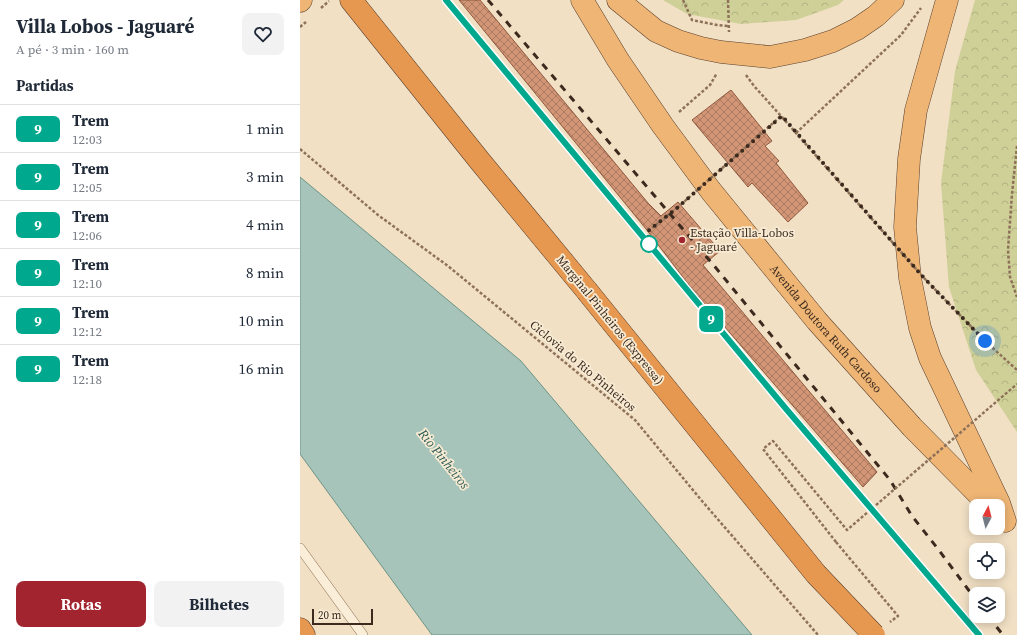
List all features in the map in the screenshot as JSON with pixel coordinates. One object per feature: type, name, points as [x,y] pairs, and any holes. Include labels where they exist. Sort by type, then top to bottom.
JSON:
[{"type":"highway","name":"Marginal Pinheiros (Expressa)","points":[[351,0],[816,574],[880,630]]},
{"type":"highway","name":"Avenida Doutora Ruth Cardoso","points":[[582,0],[618,60],[663,126],[711,191],[817,321],[912,426],[983,499]]},
{"type":"highway","points":[[618,0],[656,31],[678,41],[701,48],[770,57],[805,50],[833,41],[857,29],[876,16],[893,0]]},
{"type":"highway","points":[[947,0],[916,110],[909,159],[905,227],[910,278],[920,328],[930,358],[999,503],[1007,523]]},
{"type":"highway","points":[[300,629],[304,635]]},
{"type":"lane","points":[[300,548],[364,635]]},
{"type":"path","points":[[683,0],[692,20],[728,26]]},
{"type":"path","points":[[663,126],[710,85],[730,52],[728,0]]},
{"type":"path","points":[[796,133],[901,35],[923,6]]},
{"type":"path","points":[[754,86],[924,278],[985,341],[1017,370]]},
{"type":"path","points":[[648,231],[677,208],[782,116]]},
{"type":"path","points":[[1017,146],[1008,250],[1010,277],[1017,297]]},
{"type":"path","name":"Ciclovia do Rio Pinheiros","points":[[300,149],[378,215],[448,266],[635,420],[702,501],[818,635]]},
{"type":"path","points":[[880,630],[898,616],[836,542],[763,449],[773,441],[847,530],[1017,384]]},
{"type":"green space","points":[[663,0],[844,0],[838,5],[796,20],[741,24],[687,14]]},
{"type":"green space","points":[[975,0],[1017,0],[1017,432],[976,370],[949,287],[941,183],[955,71]]},
{"type":"water","name":"Rio Pinheiros","points":[[300,177],[521,361],[752,635],[432,635],[300,454]]},
{"type":"building","points":[[459,0],[480,0],[648,203],[661,216],[678,202],[720,251],[703,265],[877,472],[863,487],[692,289],[646,229]]},
{"type":"building","points":[[731,90],[772,141],[765,146],[779,161],[776,163],[808,203],[788,222],[752,183],[748,187],[692,120]]},
{"type":"railway","points":[[446,0],[787,410],[979,635]]},
{"type":"railway","points":[[488,0],[716,268],[890,480],[912,516],[969,591]]},
{"type":"railway","points":[[994,623],[1003,635]]},
{"type":"train","name":"9","points":[[446,0],[787,410],[979,635]]},
{"type":"place","name":"Estação Villa-Lobos - Jaguaré","points":[[682,240]]},
{"type":"route","points":[[649,244],[648,231],[665,219],[782,116],[924,278],[985,341]]}]
